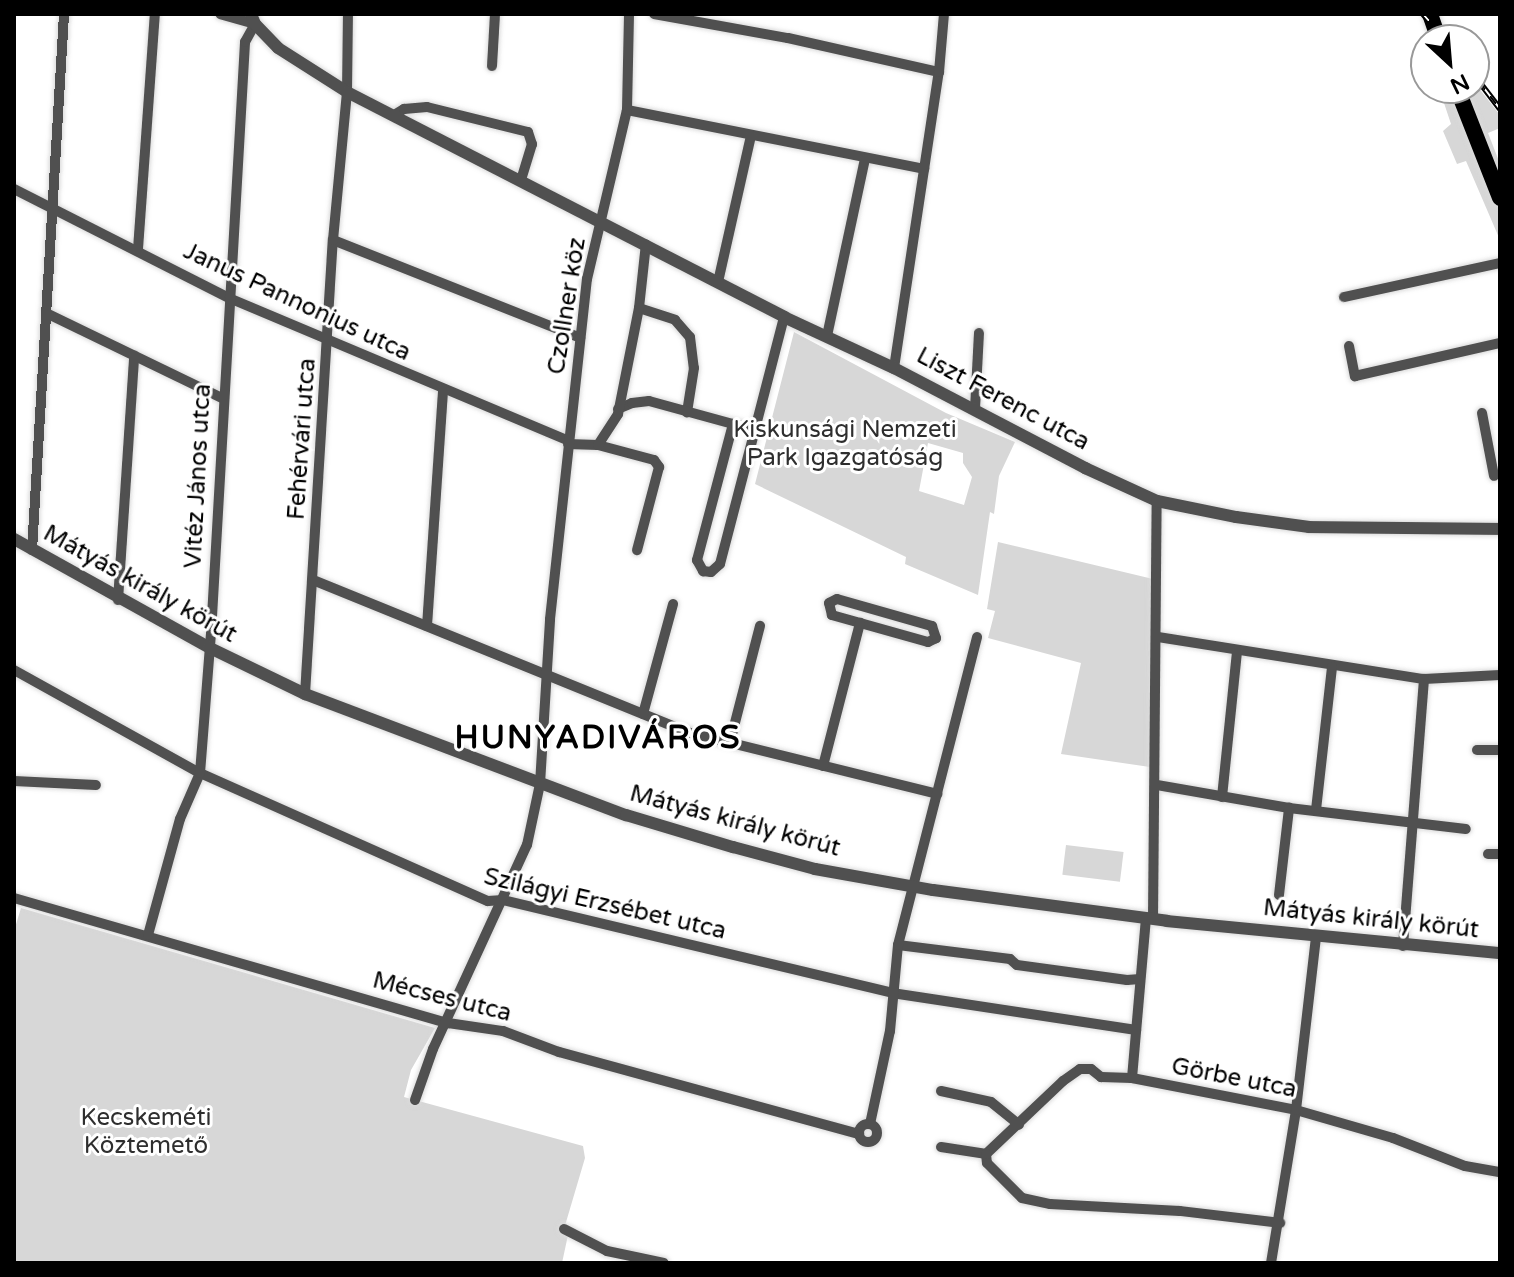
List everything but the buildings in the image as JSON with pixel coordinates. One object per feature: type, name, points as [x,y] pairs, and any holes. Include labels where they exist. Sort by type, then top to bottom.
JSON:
[{"type":"main road","points":[[1463,104],[1500,198]]},
{"type":"street","points":[[32,550],[64,14]]},
{"type":"street","points":[[138,249],[155,14]]},
{"type":"street","name":"Liszt Ferenc utca","points":[[220,14],[253,19],[278,48],[347,92],[784,317],[894,368],[1157,501],[1236,517],[1309,527],[1500,529]]},
{"type":"street","name":"Fehérvári utca","points":[[305,694],[333,240],[347,92],[348,14]]},
{"type":"street","points":[[492,66],[495,14]]},
{"type":"street","name":"Czollner köz","points":[[415,1100],[424,1070],[527,845],[540,784],[546,674],[580,338],[587,279],[627,110],[629,14]]},
{"type":"street","points":[[654,14],[939,72]]},
{"type":"street","points":[[894,368],[939,72],[944,14]]},
{"type":"street","name":"Vitéz János utca","points":[[148,935],[180,819],[200,773],[245,42],[253,19]]},
{"type":"street","points":[[394,115],[404,109],[427,107],[528,132],[532,144],[521,180]]},
{"type":"street","points":[[627,110],[924,169]]},
{"type":"street","points":[[718,282],[751,136]]},
{"type":"street","points":[[827,336],[865,159]]},
{"type":"street","name":"Janus Pannonius utca","points":[[14,189],[138,249],[229,298],[568,442]]},
{"type":"street","points":[[333,240],[580,338]]},
{"type":"street","points":[[598,445],[610,431],[618,409],[639,308],[646,244]]},
{"type":"street","points":[[1344,297],[1500,263]]},
{"type":"street","points":[[639,308],[675,320],[690,337],[694,368],[687,412]]},
{"type":"street","points":[[48,314],[224,399]]},
{"type":"street","points":[[727,423],[697,560],[703,571],[711,572],[720,564],[784,317]]},
{"type":"street","points":[[975,409],[979,333]]},
{"type":"street","points":[[1349,346],[1355,376],[1500,343]]},
{"type":"street","points":[[118,600],[134,356]]},
{"type":"street","points":[[427,626],[443,390]]},
{"type":"street","points":[[618,409],[649,401],[755,429]]},
{"type":"street","points":[[1482,413],[1494,476]]},
{"type":"street","points":[[568,442],[598,445],[654,460],[659,467],[637,550]]},
{"type":"street","points":[[1488,444],[1500,443]]},
{"type":"street","points":[[1132,1078],[1140,979],[1149,918],[1157,785],[1157,501]]},
{"type":"street","name":"Mátyás király körút","points":[[14,539],[118,600],[305,694],[626,815],[733,847],[815,869],[913,887],[1149,918],[1403,946],[1500,953]]},
{"type":"street","points":[[313,580],[643,714],[730,742],[937,794]]},
{"type":"street","points":[[837,599],[932,626],[937,633],[928,642],[860,623],[832,615],[829,603],[837,599]]},
{"type":"street","points":[[643,714],[673,604]]},
{"type":"street","points":[[823,766],[860,623]]},
{"type":"street","points":[[730,742],[760,626]]},
{"type":"street","points":[[892,993],[898,945],[977,637]]},
{"type":"street","points":[[1158,637],[1332,667],[1424,679],[1500,675]]},
{"type":"street","points":[[1222,797],[1237,651]]},
{"type":"street","points":[[1316,810],[1332,667]]},
{"type":"street","name":"Szilágyi Erzsébet utca","points":[[14,670],[200,773],[488,901],[503,900],[892,993],[1136,1030]]},
{"type":"street","points":[[1403,946],[1424,679]]},
{"type":"street","points":[[1477,750],[1500,750]]},
{"type":"street","points":[[14,781],[96,785]]},
{"type":"street","points":[[1157,785],[1289,808],[1466,829]]},
{"type":"street","points":[[1279,895],[1289,808]]},
{"type":"street","name":"Mécses utca","points":[[14,898],[448,1023],[503,1031],[559,1052],[859,1134],[861,1128],[870,1124],[890,1031],[892,993]]},
{"type":"street","points":[[1271,1263],[1280,1223],[1296,1110],[1316,936]]},
{"type":"street","points":[[898,945],[1010,959],[1017,965],[1140,979]]},
{"type":"street","name":"Görbe utca","points":[[986,1154],[1080,1069],[1091,1069],[1101,1077],[1132,1078],[1296,1110],[1393,1138],[1465,1166],[1500,1172]]},
{"type":"street","points":[[941,1091],[991,1102],[1019,1125]]},
{"type":"street","points":[[941,1147],[986,1154],[987,1163],[1022,1198],[1050,1204],[1180,1211],[1280,1223]]},
{"type":"street","points":[[564,1229],[607,1251],[664,1263]]},
{"type":"green space","points":[[1490,102],[1500,115],[1500,128],[1488,133],[1500,164],[1500,240],[1466,161],[1457,164],[1443,131],[1451,124],[1444,104]]},
{"type":"green space","name":"Kiskunsági Nemzeti Park Igazgatóság","points":[[794,332],[946,413],[1015,442],[999,476],[994,514],[990,512],[978,595],[905,564],[906,557],[755,484]],"holes":[[[928,443],[963,453],[963,463],[972,477],[964,505],[919,491]]]},
{"type":"green space","points":[[998,542],[1153,579],[1150,767],[1061,754],[1081,663],[988,638],[995,611],[987,609]]},
{"type":"green space","points":[[1066,845],[1124,852],[1120,882],[1062,875]]},
{"type":"green space","name":"Kecskeméti Köztemető","points":[[21,908],[435,1028],[411,1070],[404,1097],[583,1146],[585,1158],[564,1229],[568,1235],[562,1263],[14,1263],[14,931]]},
{"type":"railway","points":[[1423,14],[1432,24]]},
{"type":"railway","points":[[1490,96],[1500,109]]},
{"type":"district","name":"HUNYADIVÁROS","points":[[598,738]]}]
